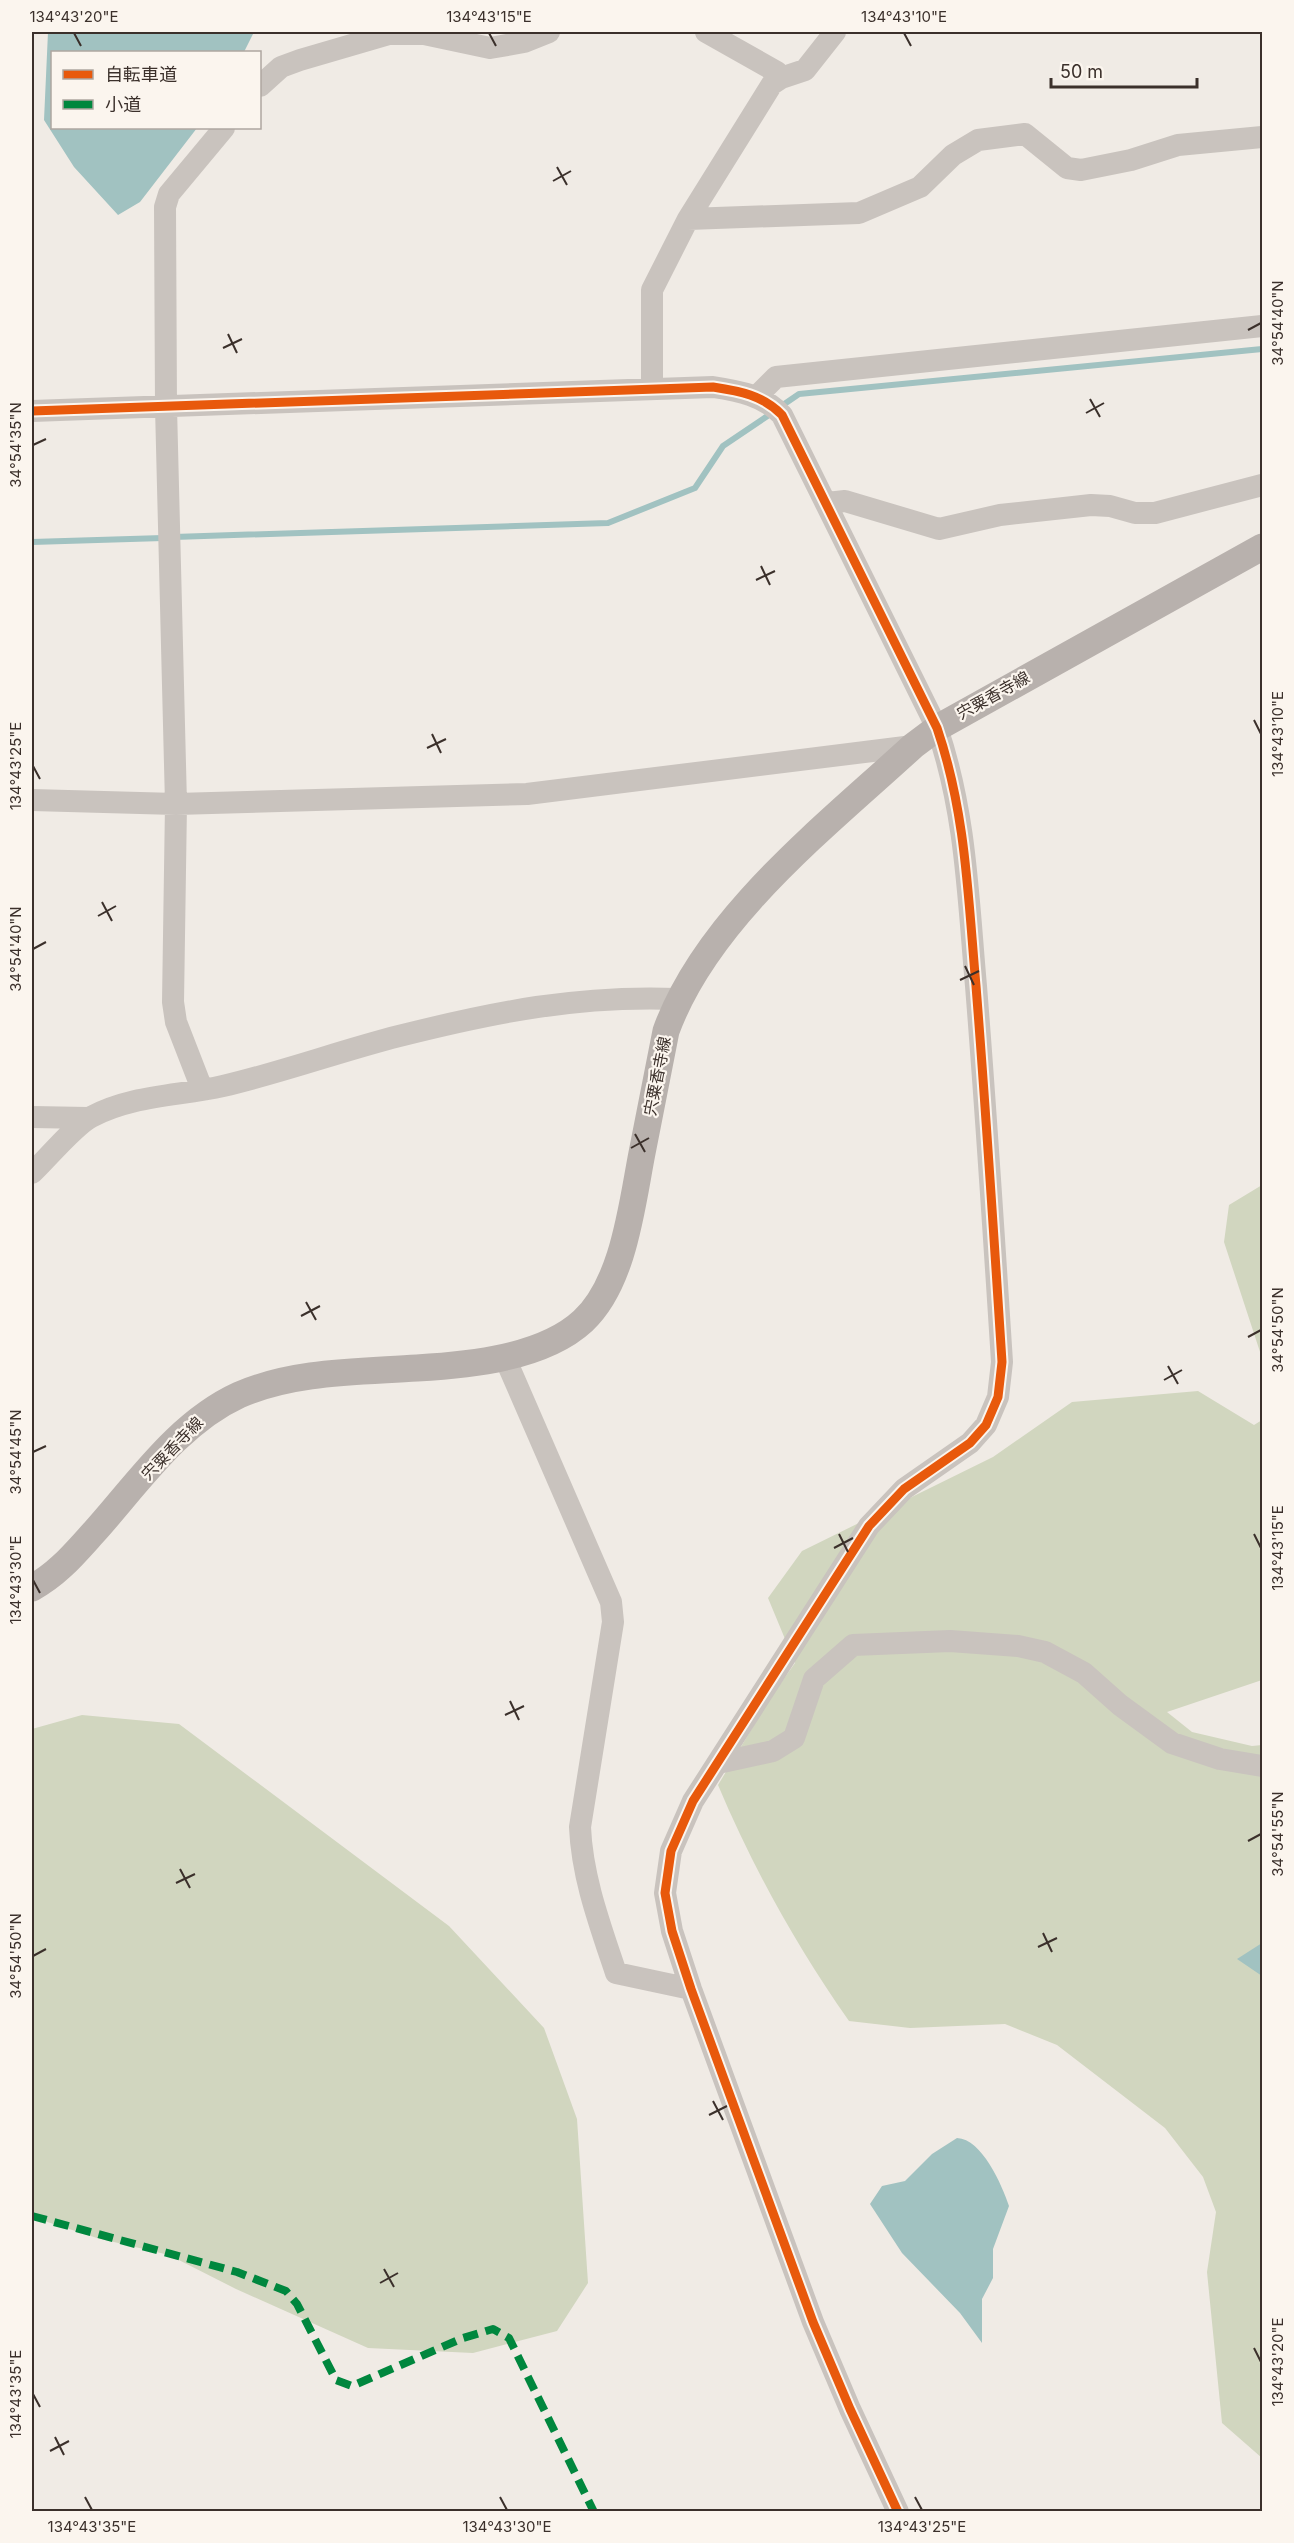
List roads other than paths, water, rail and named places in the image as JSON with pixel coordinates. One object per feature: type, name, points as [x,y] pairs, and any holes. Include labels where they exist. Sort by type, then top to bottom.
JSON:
[{"type":"main road","name":"宍粟香寺線","points":[[32,1588],[62,1568],[171,1444],[205,1413],[240,1395],[280,1382],[327,1374],[422,1368],[505,1358],[555,1340],[583,1321],[604,1293],[626,1238],[666,1031],[678,999],[697,969],[765,883],[913,746],[937,728],[1263,547]]},
{"type":"street","points":[[261,85],[281,67],[389,34],[424,34],[490,48],[506,47],[549,32]]},
{"type":"street","points":[[706,32],[777,72],[781,78]]},
{"type":"street","points":[[652,389],[652,290],[655,279],[688,219],[772,84],[781,78],[805,70],[835,32]]},
{"type":"street","points":[[202,1089],[176,1022],[173,1002],[176,804],[166,407],[165,207],[169,194],[223,129]]},
{"type":"street","points":[[688,219],[859,213],[920,187],[952,154],[978,140],[1025,134],[1067,168],[1081,170],[1131,160],[1178,145],[1263,137]]},
{"type":"street","points":[[769,405],[776,377],[1263,326]]},
{"type":"street","points":[[32,411],[712,387],[769,405],[827,503],[937,728],[952,771],[963,832],[987,1128],[1002,1362],[998,1397],[986,1425],[970,1443],[904,1489],[869,1526],[693,1801],[671,1851],[665,1893],[672,1931],[691,1989],[813,2322],[850,2409],[898,2511]]},
{"type":"street","points":[[827,503],[845,501],[939,529],[1000,515],[1091,505],[1110,506],[1135,513],[1155,513],[1263,485]]},
{"type":"street","points":[[32,800],[176,804],[527,794],[913,746]]},
{"type":"street","points":[[32,1117],[88,1118],[129,1102],[222,1086],[398,1037],[488,1015],[558,1003],[622,997],[678,999]]},
{"type":"street","points":[[32,1173],[88,1118]]},
{"type":"street","points":[[505,1358],[611,1602],[613,1622],[580,1827],[581,1852],[593,1905],[615,1973],[691,1989]]},
{"type":"street","points":[[718,1763],[773,1751],[794,1738],[814,1679],[853,1645],[950,1641],[1018,1646],[1044,1652],[1084,1673],[1120,1705],[1172,1743],[1220,1759],[1263,1766]]},
{"type":"water","points":[[48,32],[254,32],[244,51],[51,51],[51,129],[196,129],[140,202],[118,215],[74,167],[44,120]]},
{"type":"water","points":[[1262,1943],[1262,1976],[1237,1959]]},
{"type":"water","points":[[957,2138],[966,2140],[983,2154],[1009,2206],[993,2249],[993,2278],[982,2299],[982,2343],[960,2313],[902,2253],[870,2204],[882,2186],[905,2181],[932,2154]]},
{"type":"waterway","points":[[780,407],[799,394],[1262,349]]},
{"type":"waterway","points":[[174,537],[608,523],[695,488],[723,446],[772,413]]},
{"type":"waterway","points":[[32,542],[163,538]]}]
